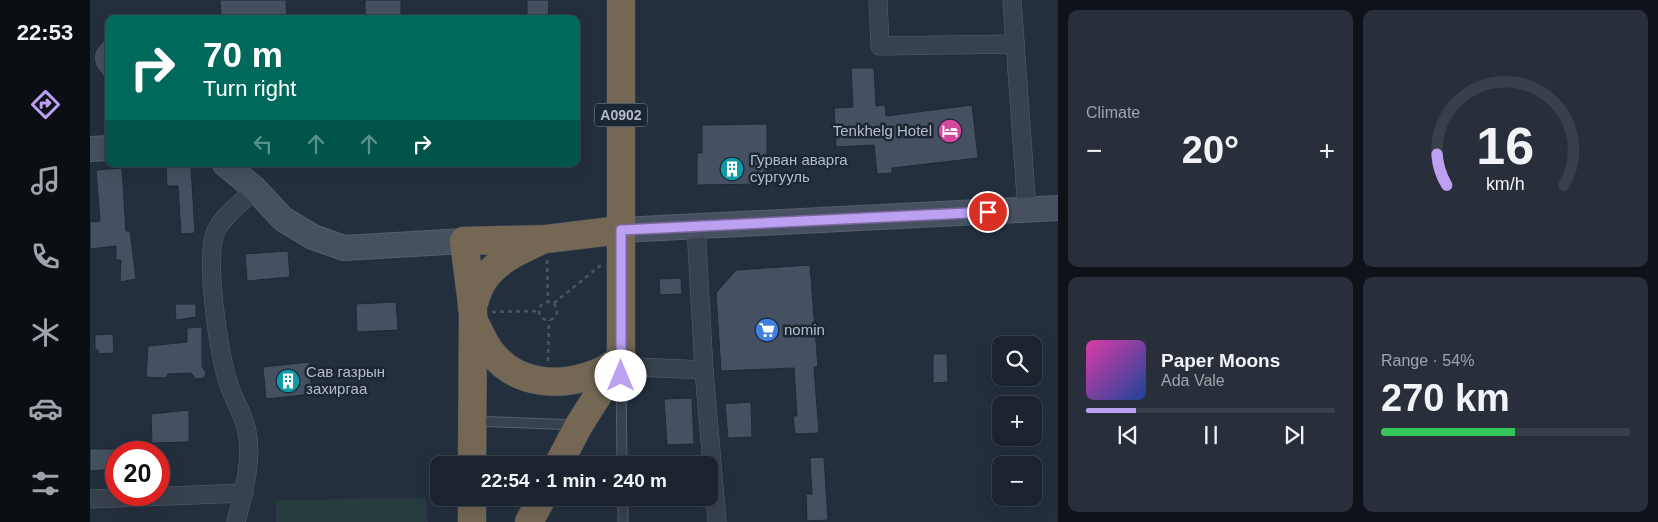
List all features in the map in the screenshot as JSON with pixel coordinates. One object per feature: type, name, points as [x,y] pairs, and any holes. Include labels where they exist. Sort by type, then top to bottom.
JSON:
[{"type":"highway","name":"A0902","points":[[621,0],[621,358]]},
{"type":"highway","points":[[472,456],[472,421],[483,281],[511,254],[621,230]]},
{"type":"highway","points":[[547,246],[464,241],[479,313],[491,352],[512,372],[531,380],[548,382],[581,378],[598,373],[621,358]]},
{"type":"highway","points":[[563,456],[579,425],[621,358]]},
{"type":"highway","points":[[472,506],[472,522]]},
{"type":"highway","points":[[529,522],[538,506]]},
{"type":"main road","points":[[90,149],[105,148]]},
{"type":"main road","points":[[228,167],[255,190],[283,219],[313,237],[344,248],[464,241]]},
{"type":"main road","points":[[621,230],[1058,208]]},
{"type":"street","points":[[878,0],[880,46],[1015,44]]},
{"type":"street","points":[[1012,0],[1027,210]]},
{"type":"street","points":[[236,522],[244,493],[248,448],[247,431],[223,363],[211,250],[216,231],[230,213],[255,190]]},
{"type":"street","points":[[696,227],[704,370],[717,522]]},
{"type":"street","points":[[621,358],[636,367],[704,370]]},
{"type":"street","points":[[90,499],[244,493]]},
{"type":"lane","points":[[621,358],[622,456]]},
{"type":"lane","points":[[472,421],[579,425]]},
{"type":"lane","points":[[623,506],[623,522]]},
{"type":"path","points":[[547,246],[548,301]]},
{"type":"path","points":[[554,304],[603,264]]},
{"type":"path","points":[[548,301],[554,304],[557,309],[556,315],[549,320]]},
{"type":"path","points":[[548,301],[540,305],[538,311],[540,317],[549,320]]},
{"type":"path","points":[[479,313],[538,311]]},
{"type":"path","points":[[548,382],[549,320]]},
{"type":"green space","points":[[426,498],[428,522],[276,522],[276,500]]},
{"type":"building","points":[[220,0],[286,0],[287,15],[221,15]]},
{"type":"building","points":[[365,0],[401,0],[401,15],[365,15]]},
{"type":"building","points":[[527,0],[549,0],[548,15],[527,15]]},
{"type":"building","points":[[105,39],[105,78],[96,66],[94,58],[96,50]]},
{"type":"building","points":[[851,68],[874,68],[876,106],[885,105],[886,116],[972,105],[978,158],[892,168],[892,173],[877,174],[874,145],[836,147],[834,108],[853,107]]},
{"type":"building","name":"Гурван аварга сургууль","points":[[767,124],[767,184],[697,185],[697,153],[702,153],[702,125]]},
{"type":"building","points":[[166,167],[191,167],[195,233],[181,234],[178,186],[167,186]]},
{"type":"building","points":[[122,168],[126,231],[130,231],[136,279],[120,282],[121,260],[116,260],[116,246],[90,249],[90,222],[100,221],[96,170]]},
{"type":"building","points":[[288,251],[290,277],[247,281],[245,254]]},
{"type":"building","name":"nomin","points":[[810,265],[818,367],[814,367],[819,433],[795,434],[793,416],[797,416],[794,368],[721,371],[716,293],[736,270]]},
{"type":"building","points":[[681,278],[682,294],[660,295],[659,279]]},
{"type":"building","points":[[396,302],[398,330],[357,332],[356,304]]},
{"type":"building","points":[[175,304],[196,304],[196,317],[176,320]]},
{"type":"building","points":[[202,327],[202,367],[206,372],[204,378],[196,379],[191,373],[168,374],[166,378],[146,377],[148,346],[187,342],[187,328]]},
{"type":"building","points":[[113,334],[114,353],[99,354],[98,350],[95,350],[95,335]]},
{"type":"building","points":[[933,354],[947,354],[948,382],[933,383]]},
{"type":"building","name":"Сав газрын захиргаа","points":[[309,362],[312,394],[266,399],[263,367]]},
{"type":"building","points":[[692,398],[694,444],[667,445],[664,399]]},
{"type":"building","points":[[751,402],[752,437],[728,438],[725,404]]},
{"type":"building","points":[[189,410],[189,442],[152,441],[151,414]]},
{"type":"building","points":[[90,449],[105,449],[105,470],[90,471]]},
{"type":"building","points":[[824,457],[828,520],[807,521],[806,494],[812,494],[810,458]]},
{"type":"place","name":"Tenkhelg Hotel","points":[[950,131]]},
{"type":"place","name":"Гурван аварга сургууль","points":[[732,169]]},
{"type":"place","name":"nomin","points":[[767,330]]},
{"type":"place","name":"Сав газрын захиргаа","points":[[288,381]]},
{"type":"route","points":[[621,376],[621,230],[988,212]]}]
